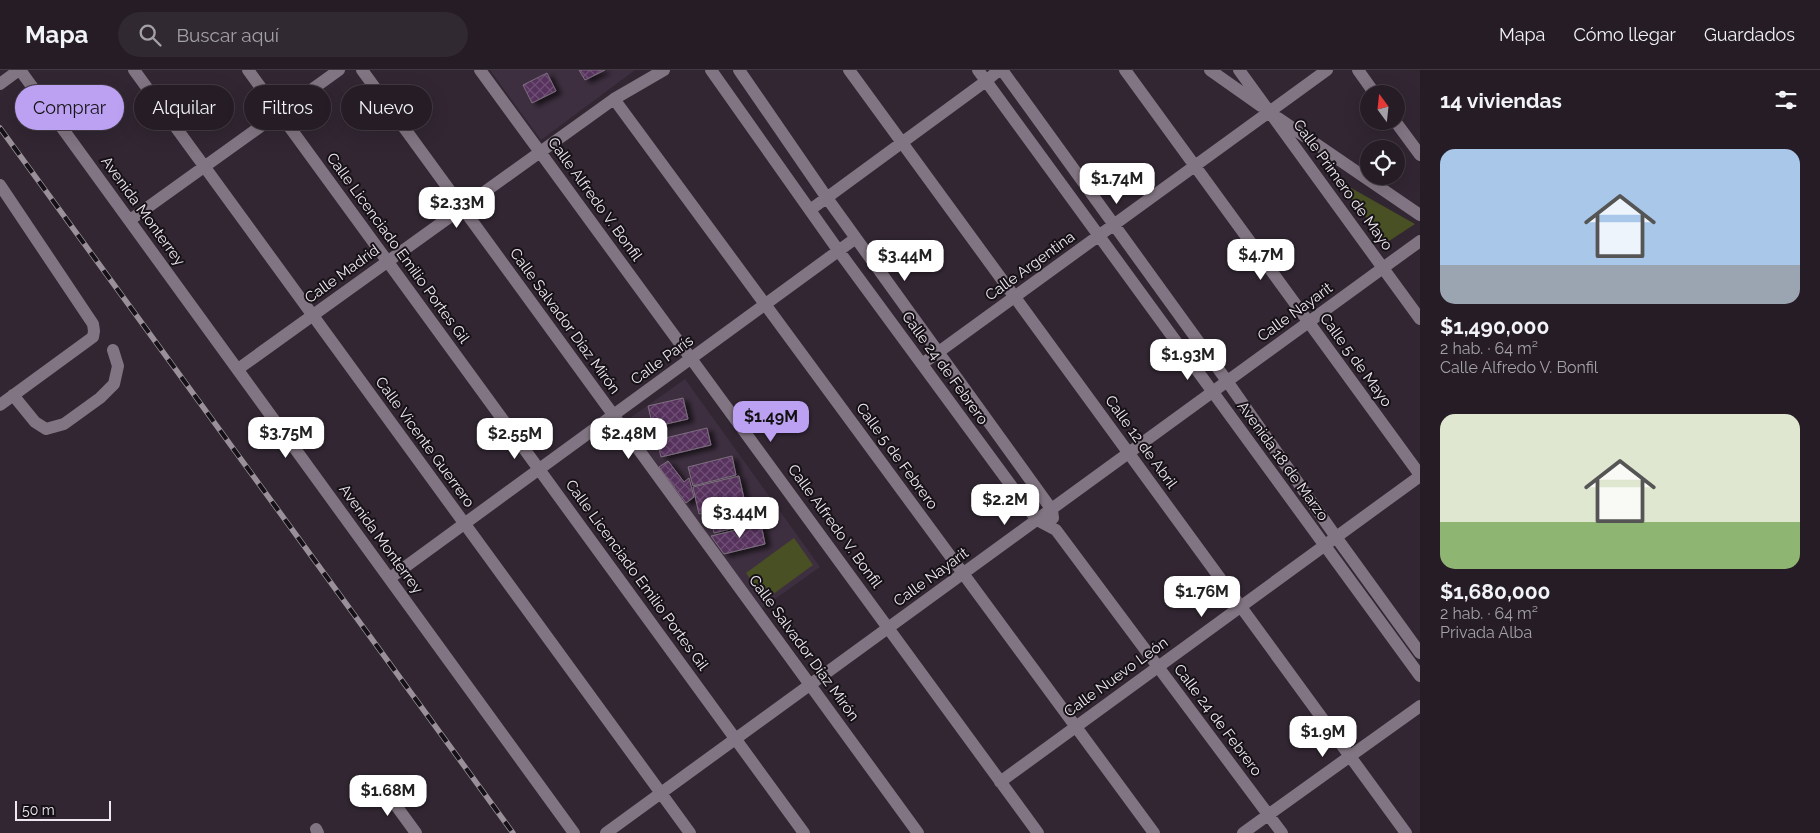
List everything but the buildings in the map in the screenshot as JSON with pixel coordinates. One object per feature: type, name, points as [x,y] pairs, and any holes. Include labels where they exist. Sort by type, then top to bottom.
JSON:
[{"type":"street","points":[[0,84],[20,70]]},
{"type":"street","name":"Avenida Monterrey","points":[[20,70],[574,833]]},
{"type":"street","name":"Calle Vicente Guerrero","points":[[134,70],[690,833]]},
{"type":"street","name":"Calle Licenciado Emilio Portes Gil","points":[[248,70],[259,85]]},
{"type":"street","points":[[317,85],[338,70]]},
{"type":"street","name":"Calle Salvador Díaz Mirón","points":[[362,70],[918,833]]},
{"type":"street","name":"Calle Alfredo V. Bonfil","points":[[480,70],[1038,833]]},
{"type":"street","name":"Calle Madrid","points":[[238,369],[614,99],[664,70]]},
{"type":"street","name":"Calle 24 de Febrero","points":[[712,70],[838,250],[1037,520],[1056,530],[1282,833]]},
{"type":"street","name":"Calle 24 de Febrero","points":[[738,70],[827,198],[1052,510],[1056,530]]},
{"type":"street","name":"Calle 12 de Abril","points":[[849,70],[1406,833]]},
{"type":"street","name":"Avenida 18 de Marzo","points":[[978,70],[1420,676]]},
{"type":"street","points":[[810,210],[1000,70]]},
{"type":"street","name":"Avenida 18 de Marzo","points":[[1000,70],[1227,381],[1420,653]]},
{"type":"street","name":"Calle 5 de Mayo","points":[[1125,70],[1420,476]]},
{"type":"street","points":[[1210,70],[1420,216]]},
{"type":"street","name":"Calle Primero de Mayo","points":[[1239,70],[1420,319]]},
{"type":"street","name":"Calle Argentina","points":[[922,364],[1327,70]]},
{"type":"street","points":[[1358,70],[1369,85]]},
{"type":"street","name":"Calle 5 de Febrero","points":[[614,99],[1154,833]]},
{"type":"street","points":[[130,220],[255,130]]},
{"type":"street","name":"Calle Licenciado Emilio Portes Gil","points":[[293,130],[804,833]]},
{"type":"street","points":[[1402,130],[1420,155]]},
{"type":"street","points":[[0,185],[93,324],[94,330],[94,337],[0,405]]},
{"type":"street","name":"Calle París","points":[[390,578],[856,238]]},
{"type":"street","name":"Calle Nayarit","points":[[606,833],[1420,241]]},
{"type":"street","points":[[13,395],[35,422],[46,429],[64,424],[100,398],[114,384],[118,366],[113,350]]},
{"type":"street","name":"Calle Nuevo León","points":[[1000,782],[1420,476]]},
{"type":"street","points":[[1242,833],[1420,706]]},
{"type":"street","points":[[381,785],[416,833]]},
{"type":"shaded area","points":[[490,70],[635,70],[541,140]]},
{"type":"shaded area","points":[[685,379],[820,567],[761,609],[626,421]]},
{"type":"green space","points":[[1337,180],[1415,224],[1386,243]]},
{"type":"green space","points":[[794,538],[813,565],[765,600],[746,573]]},
{"type":"railway","points":[[0,128],[513,833]]}]
